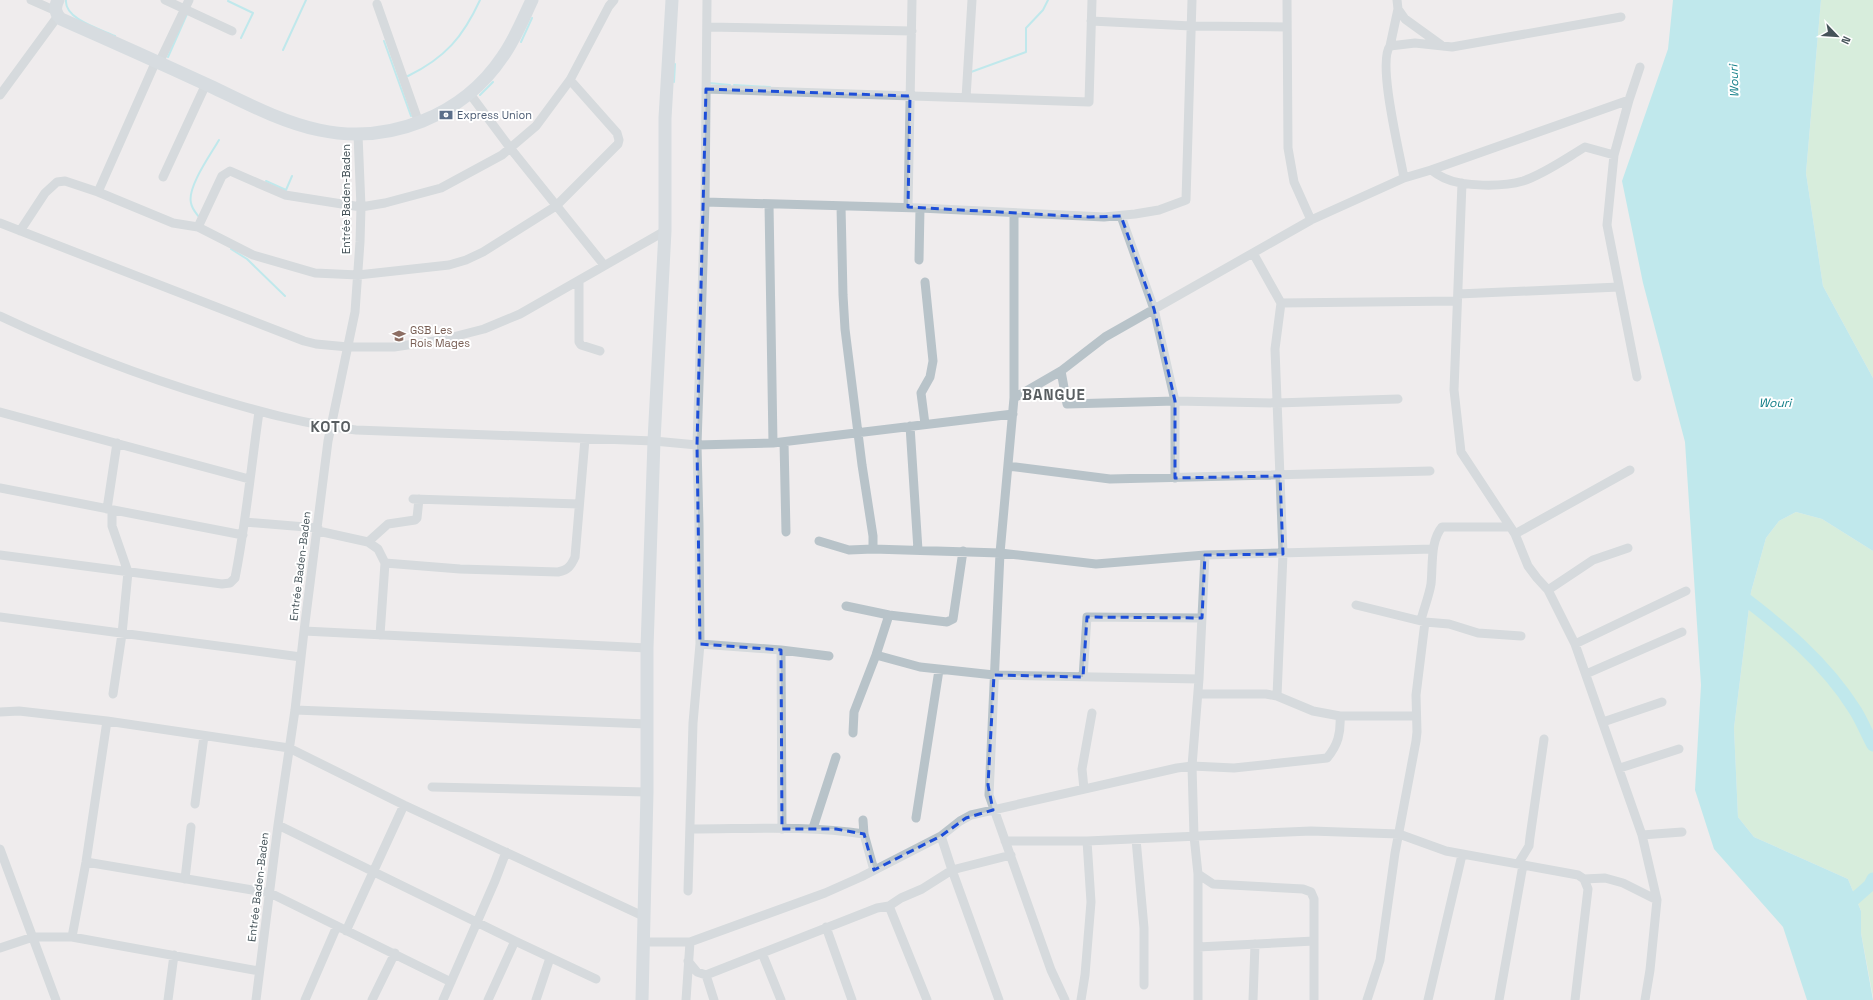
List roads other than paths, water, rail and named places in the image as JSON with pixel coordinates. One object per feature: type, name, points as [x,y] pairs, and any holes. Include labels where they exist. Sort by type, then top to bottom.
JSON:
[{"type":"main road","points":[[57,9],[61,19],[255,107],[318,130],[358,135],[389,131],[419,123],[439,114],[470,94],[487,77],[503,57],[532,0]]},
{"type":"main road","points":[[642,1000],[647,792],[647,648],[654,441],[665,231],[665,118],[672,0]]},
{"type":"street","points":[[0,95],[57,9],[31,0]]},
{"type":"street","points":[[165,0],[232,31]]},
{"type":"street","points":[[98,192],[158,62],[189,0]]},
{"type":"street","points":[[198,227],[222,176],[230,170],[285,195],[328,203],[361,206],[385,203],[440,188],[511,149],[536,126],[570,80],[609,6],[614,0]]},
{"type":"street","points":[[688,891],[693,723],[700,644],[700,525],[697,445],[705,202],[707,0]]},
{"type":"street","points":[[908,207],[912,0]]},
{"type":"street","points":[[966,98],[972,0]]},
{"type":"street","points":[[706,89],[1089,102],[1092,0]]},
{"type":"street","points":[[705,202],[908,207],[1089,217],[1121,216],[1159,210],[1186,200],[1192,0]]},
{"type":"street","points":[[1286,0],[1288,148],[1294,182],[1311,220]]},
{"type":"street","points":[[377,4],[419,123]]},
{"type":"street","points":[[1397,4],[1390,46],[1385,56],[1386,74],[1404,178]]},
{"type":"street","points":[[1397,4],[1405,19],[1442,46]]},
{"type":"street","points":[[1390,46],[1414,43],[1452,47],[1621,17]]},
{"type":"street","points":[[1092,21],[1191,26],[1286,27]]},
{"type":"street","points":[[707,27],[912,31]]},
{"type":"street","points":[[1637,377],[1607,225],[1614,155],[1640,67]]},
{"type":"street","points":[[20,232],[45,193],[57,182],[65,181],[98,192],[173,223],[198,227],[253,255],[315,272],[358,275],[449,265],[466,260],[483,252],[556,206],[618,144],[620,140],[617,133],[570,80]]},
{"type":"street","points":[[163,177],[206,84]]},
{"type":"street","points":[[470,94],[511,149],[604,265]]},
{"type":"street","points":[[1014,398],[1061,371],[1105,337],[1311,220],[1404,178],[1431,170],[1629,100]]},
{"type":"street","name":"Entrée Baden-Baden","points":[[256,1000],[331,427],[355,312],[361,206],[358,135]]},
{"type":"street","points":[[1431,170],[1445,179],[1462,183],[1499,185],[1522,181],[1537,175],[1584,148],[1614,155]]},
{"type":"street","points":[[1462,183],[1454,390],[1461,452],[1512,531],[1528,566],[1548,590],[1575,644],[1620,768],[1642,835],[1657,900],[1650,970],[1645,1000]]},
{"type":"street","points":[[769,204],[773,443]]},
{"type":"street","points":[[841,206],[845,330],[873,536],[873,549]]},
{"type":"street","points":[[919,260],[920,208]]},
{"type":"street","points":[[1014,213],[1014,398],[1000,553],[988,785],[993,810],[1011,855],[1051,970],[1065,1000]]},
{"type":"street","points":[[1121,216],[1154,309],[1175,401],[1175,478]]},
{"type":"street","points":[[0,223],[304,341],[348,348],[394,347],[441,340],[484,329],[520,314],[665,231]]},
{"type":"street","points":[[1253,253],[1281,303],[1275,350],[1283,554],[1277,696]]},
{"type":"street","points":[[579,281],[579,342],[581,345],[600,352]]},
{"type":"street","points":[[925,282],[933,361],[930,377],[921,392],[925,424]]},
{"type":"street","points":[[1281,303],[1458,297],[1619,287]]},
{"type":"street","points":[[0,316],[125,370],[259,412],[331,427],[376,431],[654,441],[697,445],[784,442],[1013,414]]},
{"type":"street","points":[[1061,371],[1066,404],[1175,401],[1277,403],[1398,399]]},
{"type":"street","points":[[0,412],[249,479]]},
{"type":"street","points":[[0,555],[222,584],[230,583],[235,578],[246,522],[249,479],[259,412]]},
{"type":"street","points":[[910,426],[918,550]]},
{"type":"street","points":[[386,563],[460,569],[558,572],[566,570],[572,565],[575,556],[586,438]]},
{"type":"street","points":[[784,442],[786,532]]},
{"type":"street","points":[[113,694],[122,634],[128,572],[112,526],[109,509],[117,443]]},
{"type":"street","points":[[1008,466],[1110,479],[1280,476],[1430,471]]},
{"type":"street","points":[[1368,1000],[1380,960],[1399,834],[1416,741],[1416,695],[1423,621],[1431,584],[1433,548],[1438,532],[1442,527],[1512,531],[1630,470]]},
{"type":"street","points":[[0,488],[243,534]]},
{"type":"street","points":[[368,542],[388,524],[415,520],[417,518],[416,499],[579,504]]},
{"type":"street","points":[[246,522],[318,530],[368,542],[378,549],[386,563],[380,635]]},
{"type":"street","points":[[819,541],[853,551],[873,549],[963,551],[1000,553],[1096,564],[1205,555],[1283,554],[1433,548]]},
{"type":"street","points":[[1548,590],[1593,560],[1628,548]]},
{"type":"street","points":[[846,606],[889,615],[947,622],[951,621],[953,619],[963,551]]},
{"type":"street","points":[[1198,1000],[1198,874],[1194,836],[1192,766],[1199,680],[1205,555]]},
{"type":"street","points":[[1575,644],[1686,591]]},
{"type":"street","points":[[1356,605],[1423,621],[1449,624],[1478,633],[1521,636]]},
{"type":"street","points":[[853,733],[854,712],[889,615]]},
{"type":"street","points":[[0,617],[301,657]]},
{"type":"street","points":[[1083,677],[1087,617],[1202,618]]},
{"type":"street","points":[[304,631],[647,648]]},
{"type":"street","points":[[1586,674],[1682,632]]},
{"type":"street","points":[[700,644],[781,650],[828,656]]},
{"type":"street","points":[[781,650],[782,829]]},
{"type":"street","points":[[876,654],[920,667],[994,675],[1199,680]]},
{"type":"street","points":[[916,818],[939,670]]},
{"type":"street","points":[[1198,694],[1266,694],[1277,696],[1313,711],[1340,716],[1416,716]]},
{"type":"street","points":[[1603,722],[1662,702]]},
{"type":"street","points":[[295,710],[647,724]]},
{"type":"street","points":[[0,712],[19,711],[107,721],[289,748],[404,805],[644,916]]},
{"type":"street","points":[[1084,789],[1082,769],[1092,712]]},
{"type":"street","points":[[643,942],[690,942],[826,893],[941,836],[966,818],[993,810],[1178,768],[1192,766],[1234,768],[1327,758],[1335,749],[1339,740],[1341,727],[1340,716]]},
{"type":"street","points":[[72,937],[86,862],[107,721]]},
{"type":"street","points":[[195,804],[204,736]]},
{"type":"street","points":[[1500,1000],[1520,865],[1530,841],[1544,739]]},
{"type":"street","points":[[1620,768],[1679,750]]},
{"type":"street","points":[[813,828],[836,757]]},
{"type":"street","points":[[432,787],[647,792]]},
{"type":"street","points":[[346,931],[404,805]]},
{"type":"street","points":[[863,820],[864,834],[874,870]]},
{"type":"street","points":[[278,825],[596,979]]},
{"type":"street","points":[[185,879],[191,827]]},
{"type":"street","points":[[691,829],[813,828],[836,829],[864,834]]},
{"type":"street","points":[[1005,841],[1087,841],[1311,831],[1399,834],[1434,848],[1462,855],[1578,875],[1584,879],[1588,889],[1575,1000]]},
{"type":"street","points":[[1642,835],[1682,832]]},
{"type":"street","points":[[941,836],[1000,1000]]},
{"type":"street","points":[[1136,839],[1144,928],[1144,986]]},
{"type":"street","points":[[1081,1000],[1085,975],[1091,902],[1087,841]]},
{"type":"street","points":[[0,849],[56,1000]]},
{"type":"street","points":[[443,1000],[495,881],[506,852]]},
{"type":"street","points":[[688,962],[697,972],[706,975],[826,927],[877,908],[889,906],[901,898],[922,889],[952,870],[1011,855]]},
{"type":"street","points":[[1428,1000],[1462,855]]},
{"type":"street","points":[[86,862],[270,892],[451,982]]},
{"type":"street","points":[[1198,874],[1213,884],[1303,889],[1311,892],[1314,899],[1314,1000]]},
{"type":"street","points":[[1584,879],[1605,878],[1623,883],[1657,900]]},
{"type":"street","points":[[889,906],[927,1000]]},
{"type":"street","points":[[305,1000],[337,926]]},
{"type":"street","points":[[826,927],[852,1000]]},
{"type":"street","points":[[0,948],[33,937],[72,937],[259,971]]},
{"type":"street","points":[[488,1000],[515,941]]},
{"type":"street","points":[[1198,947],[1314,941]]},
{"type":"street","points":[[686,1000],[690,942]]},
{"type":"street","points":[[1253,1000],[1255,944]]},
{"type":"street","points":[[372,1000],[394,953]]},
{"type":"street","points":[[762,953],[781,1000]]},
{"type":"street","points":[[168,1000],[174,955]]},
{"type":"street","points":[[536,1000],[550,958]]},
{"type":"street","points":[[706,975],[714,1000]]},
{"type":"water","name":"Wouri","points":[[1673,0],[1821,0],[1806,173],[1823,286],[1873,378],[1873,551],[1822,519],[1796,512],[1779,521],[1766,538],[1751,592],[1734,728],[1738,817],[1754,837],[1848,879],[1861,911],[1861,933],[1873,1000],[1807,1000],[1783,927],[1714,849],[1695,790],[1701,685],[1685,442],[1643,283],[1622,181],[1668,49]]},
{"type":"waterway","points":[[66,0],[67,7],[77,18],[92,27],[115,36]]},
{"type":"waterway","points":[[283,50],[306,0]]},
{"type":"waterway","points":[[408,76],[432,62],[452,45],[467,25],[480,0]]},
{"type":"waterway","points":[[971,72],[1026,52],[1026,28],[1043,10],[1048,0]]},
{"type":"waterway","points":[[228,1],[253,13],[241,38]]},
{"type":"waterway","points":[[168,57],[187,14]]},
{"type":"waterway","points":[[521,42],[532,18]]},
{"type":"waterway","points":[[384,41],[411,116]]},
{"type":"waterway","points":[[674,82],[675,64]]},
{"type":"waterway","points":[[480,95],[493,82]]},
{"type":"waterway","points":[[709,83],[730,85]]},
{"type":"waterway","points":[[734,85],[770,87]]},
{"type":"waterway","points":[[199,217],[193,209],[191,203],[193,188],[200,171],[219,140]]},
{"type":"waterway","points":[[266,181],[286,190],[292,176]]},
{"type":"waterway","points":[[231,249],[247,259],[285,296]]},
{"type":"waterway","points":[[1736,592],[1785,631],[1816,660],[1855,710],[1873,745]]},
{"type":"waterway","points":[[1843,909],[1870,885],[1873,879]]},
{"type":"place","name":"Express Union","points":[[446,115]]},
{"type":"place","name":"GSB Les Rois Mages","points":[[399,336]]},
{"type":"district","name":"BANGUE","points":[[1054,395]]},
{"type":"district","name":"KOTO","points":[[331,427]]}]
